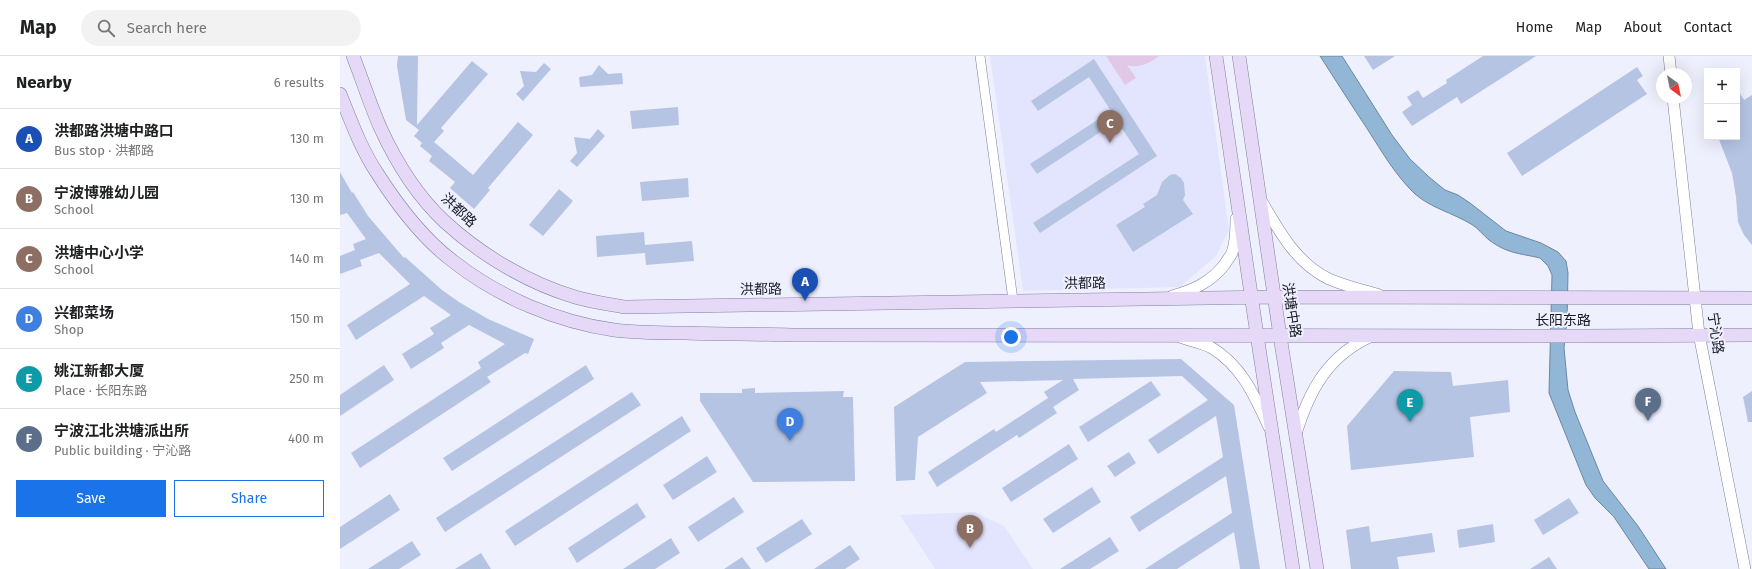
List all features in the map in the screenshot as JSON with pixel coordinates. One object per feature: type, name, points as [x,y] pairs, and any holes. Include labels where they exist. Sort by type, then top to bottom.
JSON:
[{"type":"main road","name":"洪都路","points":[[353,56],[380,127],[394,154],[421,195],[444,221],[487,255],[526,278],[575,297],[625,307],[1163,298],[1387,298]]},
{"type":"main road","points":[[1216,56],[1256,335],[1293,569]]},
{"type":"main road","name":"洪塘中路","points":[[1239,56],[1274,297],[1317,569]]},
{"type":"main road","points":[[340,94],[360,141],[376,172],[397,204],[423,234],[453,262],[485,283],[513,298],[565,320],[614,330],[668,333],[792,335],[1373,336]]},
{"type":"main road","name":"长阳东路","points":[[1387,298],[1752,298]]},
{"type":"main road","name":"长阳东路","points":[[1373,336],[1752,334]]},
{"type":"street","points":[[980,56],[1013,300]]},
{"type":"street","points":[[1669,56],[1670,68]]},
{"type":"street","name":"宁沁路","points":[[1674,104],[1699,334],[1745,569]]},
{"type":"street","points":[[1260,199],[1293,251],[1309,267],[1330,279],[1387,298]]},
{"type":"street","points":[[1163,298],[1200,286],[1212,278],[1221,268],[1232,254],[1235,239],[1237,204]]},
{"type":"street","points":[[1175,335],[1211,348],[1227,359],[1239,372],[1252,391],[1272,435]]},
{"type":"street","points":[[1296,435],[1304,408],[1318,382],[1328,368],[1343,353],[1361,341],[1373,336]]},
{"type":"shaded area","points":[[990,56],[1205,56],[1229,230],[1216,256],[1180,287],[1023,291]]},
{"type":"shaded area","points":[[1106,56],[1159,56],[1144,65],[1127,65],[1136,78],[1125,85]]},
{"type":"shaded area","points":[[1320,56],[1342,56],[1392,135],[1410,159],[1429,177],[1445,190],[1458,195],[1470,203],[1506,231],[1541,243],[1558,252],[1566,261],[1568,273],[1567,321],[1564,348],[1568,390],[1575,412],[1603,481],[1638,526],[1666,569],[1649,569],[1614,517],[1595,498],[1586,485],[1549,393],[1552,275],[1548,266],[1540,258],[1514,252],[1496,245],[1476,227],[1435,207],[1415,194],[1390,164]]},
{"type":"shaded area","points":[[975,512],[1004,526],[1033,569],[935,569],[900,515]]},
{"type":"building","points":[[398,56],[418,56],[417,125],[472,61],[488,74],[441,128],[444,131],[434,142],[473,175],[518,122],[533,135],[488,188],[490,190],[474,209],[450,188],[455,182],[429,161],[432,156],[420,146],[422,143],[414,136],[419,130],[406,120],[397,66]]},
{"type":"building","points":[[1364,56],[1395,56],[1373,70]]},
{"type":"building","points":[[1483,56],[1536,56],[1461,104],[1457,97],[1412,126],[1402,112],[1412,105],[1407,97],[1418,90],[1423,98],[1447,83],[1446,80]]},
{"type":"building","points":[[1094,59],[1157,156],[1040,233],[1033,223],[1139,154],[1117,121],[1037,174],[1030,164],[1111,111],[1089,77],[1038,111],[1031,101]]},
{"type":"building","points":[[544,63],[551,69],[523,101],[516,94],[524,86],[520,71],[536,72]]},
{"type":"building","points":[[599,65],[608,74],[622,73],[623,84],[580,87],[579,77],[592,75]]},
{"type":"building","points":[[1637,67],[1643,76],[1637,80],[1647,94],[1522,176],[1507,153]]},
{"type":"building","points":[[1740,94],[1744,100],[1752,95],[1752,245],[1744,235],[1738,222],[1732,173],[1719,140],[1740,140]]},
{"type":"building","points":[[678,107],[679,125],[632,129],[630,111]]},
{"type":"building","points":[[598,129],[605,136],[577,167],[570,161],[577,153],[574,137],[590,139]]},
{"type":"building","points":[[340,172],[368,216],[404,258],[405,257],[442,290],[459,302],[488,319],[534,339],[528,354],[525,353],[487,377],[491,382],[360,468],[351,453],[481,368],[478,362],[505,344],[469,325],[441,343],[444,348],[411,369],[402,354],[434,334],[430,328],[451,315],[424,296],[356,340],[347,325],[410,284],[379,253],[360,260],[362,266],[340,274],[340,256],[355,250],[353,244],[366,239],[347,213],[340,215]]},
{"type":"building","points":[[1175,174],[1181,178],[1184,183],[1185,195],[1183,200],[1193,214],[1133,252],[1116,225],[1145,207],[1143,204],[1157,195],[1162,182],[1170,175]]},
{"type":"building","points":[[688,178],[689,197],[642,201],[640,182]]},
{"type":"building","points":[[559,189],[573,201],[543,236],[529,225]]},
{"type":"building","points":[[644,232],[645,245],[692,241],[694,261],[646,265],[645,253],[597,257],[596,236]]},
{"type":"building","points":[[1181,359],[1234,405],[1260,569],[1240,569],[1234,532],[1177,569],[1145,569],[1232,513],[1226,476],[1139,532],[1130,517],[1223,457],[1216,416],[1158,454],[1148,440],[1208,400],[1182,376],[1073,379],[1079,390],[1053,407],[1057,413],[1019,438],[1017,435],[937,487],[928,472],[994,429],[996,432],[1048,398],[1044,392],[1063,380],[980,382],[987,393],[918,437],[915,480],[896,481],[894,407],[965,362]]},
{"type":"building","points":[[384,365],[394,380],[340,416],[340,395]]},
{"type":"building","points":[[586,365],[594,379],[452,471],[443,458]]},
{"type":"building","points":[[1394,371],[1451,372],[1453,386],[1508,380],[1510,412],[1470,417],[1474,457],[1351,470],[1347,426]]},
{"type":"building","points":[[1151,381],[1161,395],[1088,442],[1079,427]]},
{"type":"building","points":[[755,388],[755,393],[844,391],[843,397],[853,397],[855,481],[753,482],[700,401],[700,393],[742,393],[742,389]]},
{"type":"building","points":[[1752,391],[1752,422],[1748,422],[1743,397]]},
{"type":"building","points":[[632,392],[641,405],[445,532],[436,518]]},
{"type":"building","points":[[682,416],[691,431],[515,546],[505,531]]},
{"type":"building","points":[[1069,444],[1078,459],[1011,502],[1002,488]]},
{"type":"building","points":[[1129,452],[1136,463],[1115,477],[1107,466]]},
{"type":"building","points":[[707,456],[717,472],[673,500],[663,485]]},
{"type":"building","points":[[1092,487],[1101,502],[1053,533],[1043,519]]},
{"type":"building","points":[[390,494],[400,510],[340,549],[340,527]]},
{"type":"building","points":[[734,497],[744,512],[698,542],[688,527]]},
{"type":"building","points":[[1569,498],[1579,513],[1543,535],[1534,520]]},
{"type":"building","points":[[637,503],[646,517],[577,563],[568,548]]},
{"type":"building","points":[[802,519],[812,534],[766,563],[756,548]]},
{"type":"building","points":[[1493,524],[1495,542],[1459,548],[1457,530]]},
{"type":"building","points":[[1369,526],[1371,542],[1432,533],[1435,552],[1397,557],[1399,569],[1351,569],[1346,530]]},
{"type":"building","points":[[1110,537],[1119,551],[1090,569],[1060,569]]},
{"type":"building","points":[[671,538],[680,553],[655,569],[623,569]]},
{"type":"building","points":[[412,541],[421,555],[399,569],[368,569]]},
{"type":"building","points":[[850,545],[860,559],[845,569],[814,569]]},
{"type":"building","points":[[481,553],[491,569],[455,569]]},
{"type":"building","points":[[742,557],[751,569],[724,569]]},
{"type":"building","points":[[1549,557],[1557,569],[1530,569]]},
{"type":"place","name":"洪塘中心小学","points":[[1110,143]]},
{"type":"place","name":"洪都路洪塘中路口","points":[[805,301]]},
{"type":"place","name":"宁波江北洪塘派出所","points":[[1648,421]]},
{"type":"place","name":"姚江新都大厦","points":[[1410,422]]},
{"type":"place","name":"兴都菜场","points":[[790,441]]},
{"type":"place","name":"宁波博雅幼儿园","points":[[970,548]]}]
